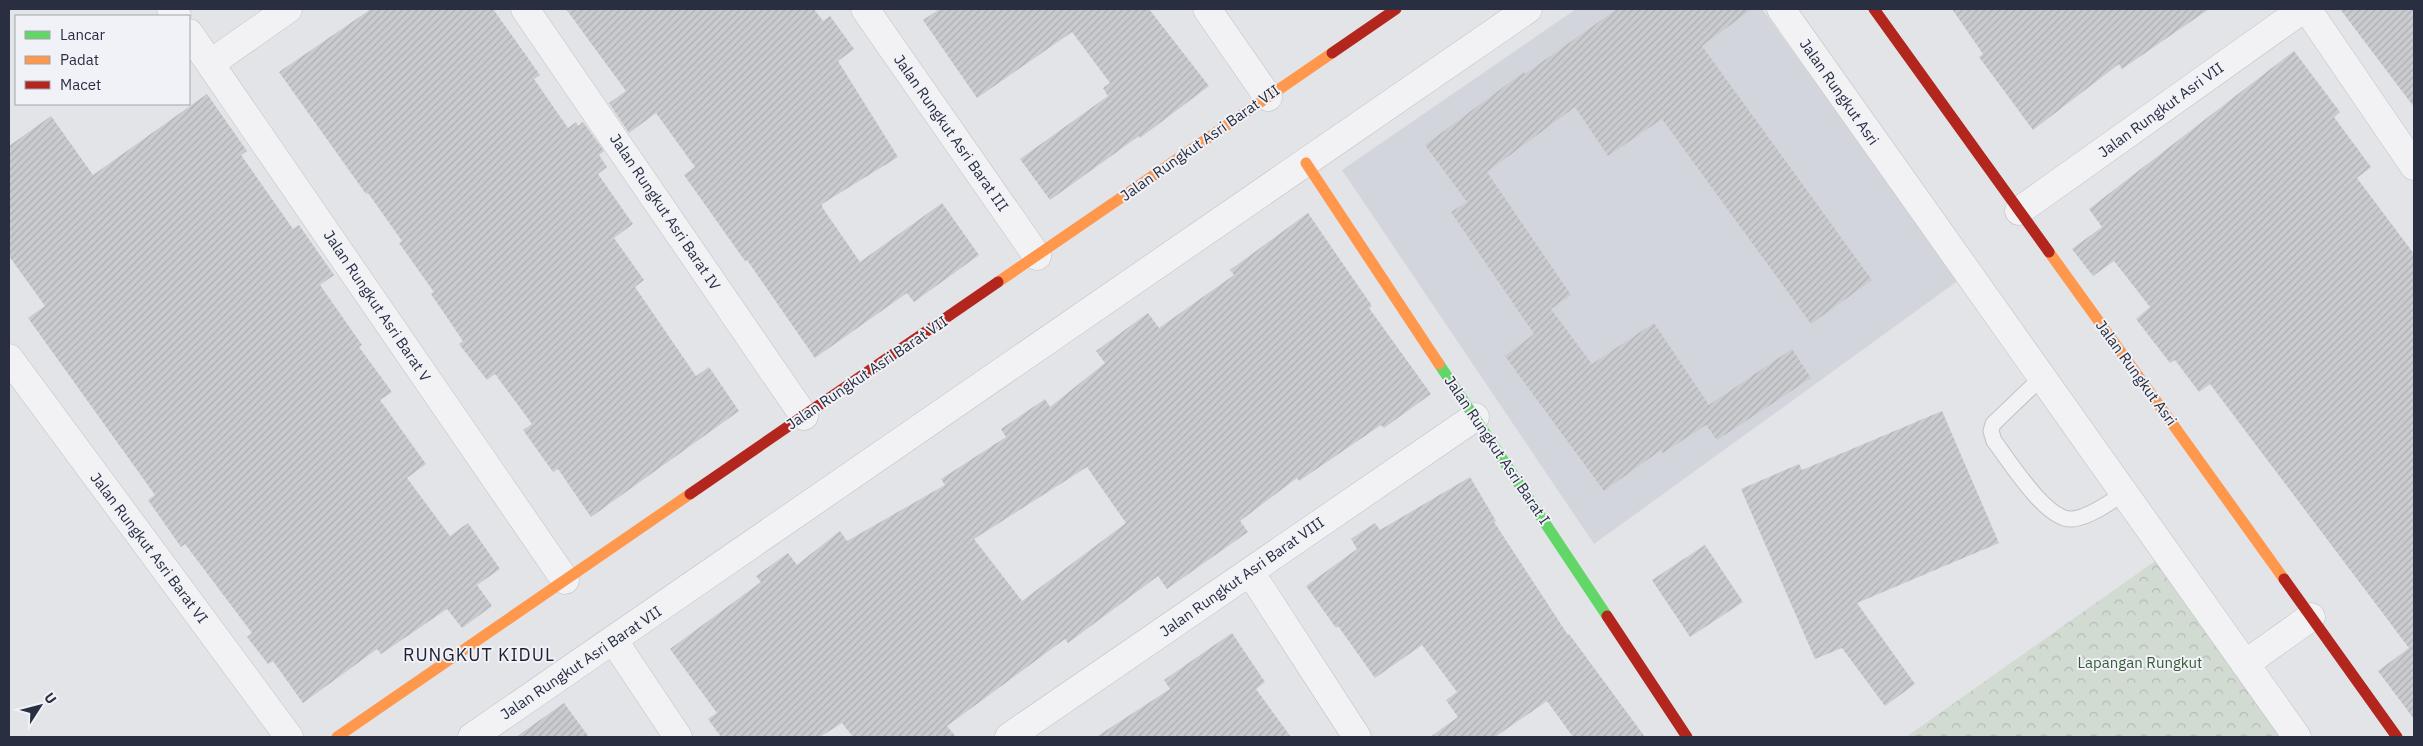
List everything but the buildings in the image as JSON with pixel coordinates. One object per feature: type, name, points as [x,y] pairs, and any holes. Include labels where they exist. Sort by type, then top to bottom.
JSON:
[{"type":"street","points":[[211,64],[288,9]]},
{"type":"street","name":"Jalan Rungkut Asri Barat IV","points":[[525,9],[804,416]]},
{"type":"street","name":"Jalan Rungkut Asri Barat III","points":[[865,9],[1037,256]]},
{"type":"street","points":[[1207,9],[1268,97]]},
{"type":"street","name":"Jalan Rungkut Asri Barat VII","points":[[337,737],[1396,9]]},
{"type":"street","name":"Jalan Rungkut Asri Barat VII","points":[[472,737],[614,641],[1528,9]]},
{"type":"street","name":"Jalan Rungkut Asri","points":[[1781,9],[2297,737]]},
{"type":"street","name":"Jalan Rungkut Asri","points":[[1874,9],[2397,737]]},
{"type":"street","name":"Jalan Rungkut Asri VII","points":[[2019,211],[2302,9]]},
{"type":"street","points":[[2307,9],[2414,166]]},
{"type":"street","name":"Jalan Rungkut Asri Barat V","points":[[190,34],[565,580]]},
{"type":"street","name":"Jalan Rungkut Asri Barat I","points":[[1306,163],[1687,737]]},
{"type":"street","name":"Jalan Rungkut Asri Barat VI","points":[[9,358],[290,737]]},
{"type":"street","name":"Jalan Rungkut Asri Barat VIII","points":[[1018,735],[1475,417]]},
{"type":"street","points":[[1250,572],[1357,737]]},
{"type":"street","points":[[2245,664],[2311,618]]},
{"type":"street","points":[[614,641],[678,737]]},
{"type":"lane","points":[[2041,378],[1993,424],[1991,431],[1994,441],[2045,506],[2057,516],[2072,519],[2102,508],[2124,492]]},
{"type":"shaded area","points":[[1576,9],[1762,9],[1959,280],[1594,544],[1342,170]]},
{"type":"green space","name":"Lapangan Rungkut","points":[[2158,559],[2285,737],[1906,737]]},
{"type":"traffic: fast","points":[[1439,364],[1607,616]]},
{"type":"traffic: slow","points":[[998,282],[1332,53]]},
{"type":"traffic: slow","points":[[1306,163],[1439,364]]},
{"type":"traffic: slow","points":[[2049,252],[2284,579]]},
{"type":"traffic: slow","points":[[337,737],[690,494]]},
{"type":"traffic: jam","points":[[1332,53],[1396,9]]},
{"type":"traffic: jam","points":[[1874,9],[2049,252]]},
{"type":"traffic: jam","points":[[690,494],[998,282]]},
{"type":"traffic: jam","points":[[2284,579],[2397,737]]},
{"type":"traffic: jam","points":[[1607,616],[1687,737]]},
{"type":"district","name":"RUNGKUT KIDUL","points":[[479,655]]}]
